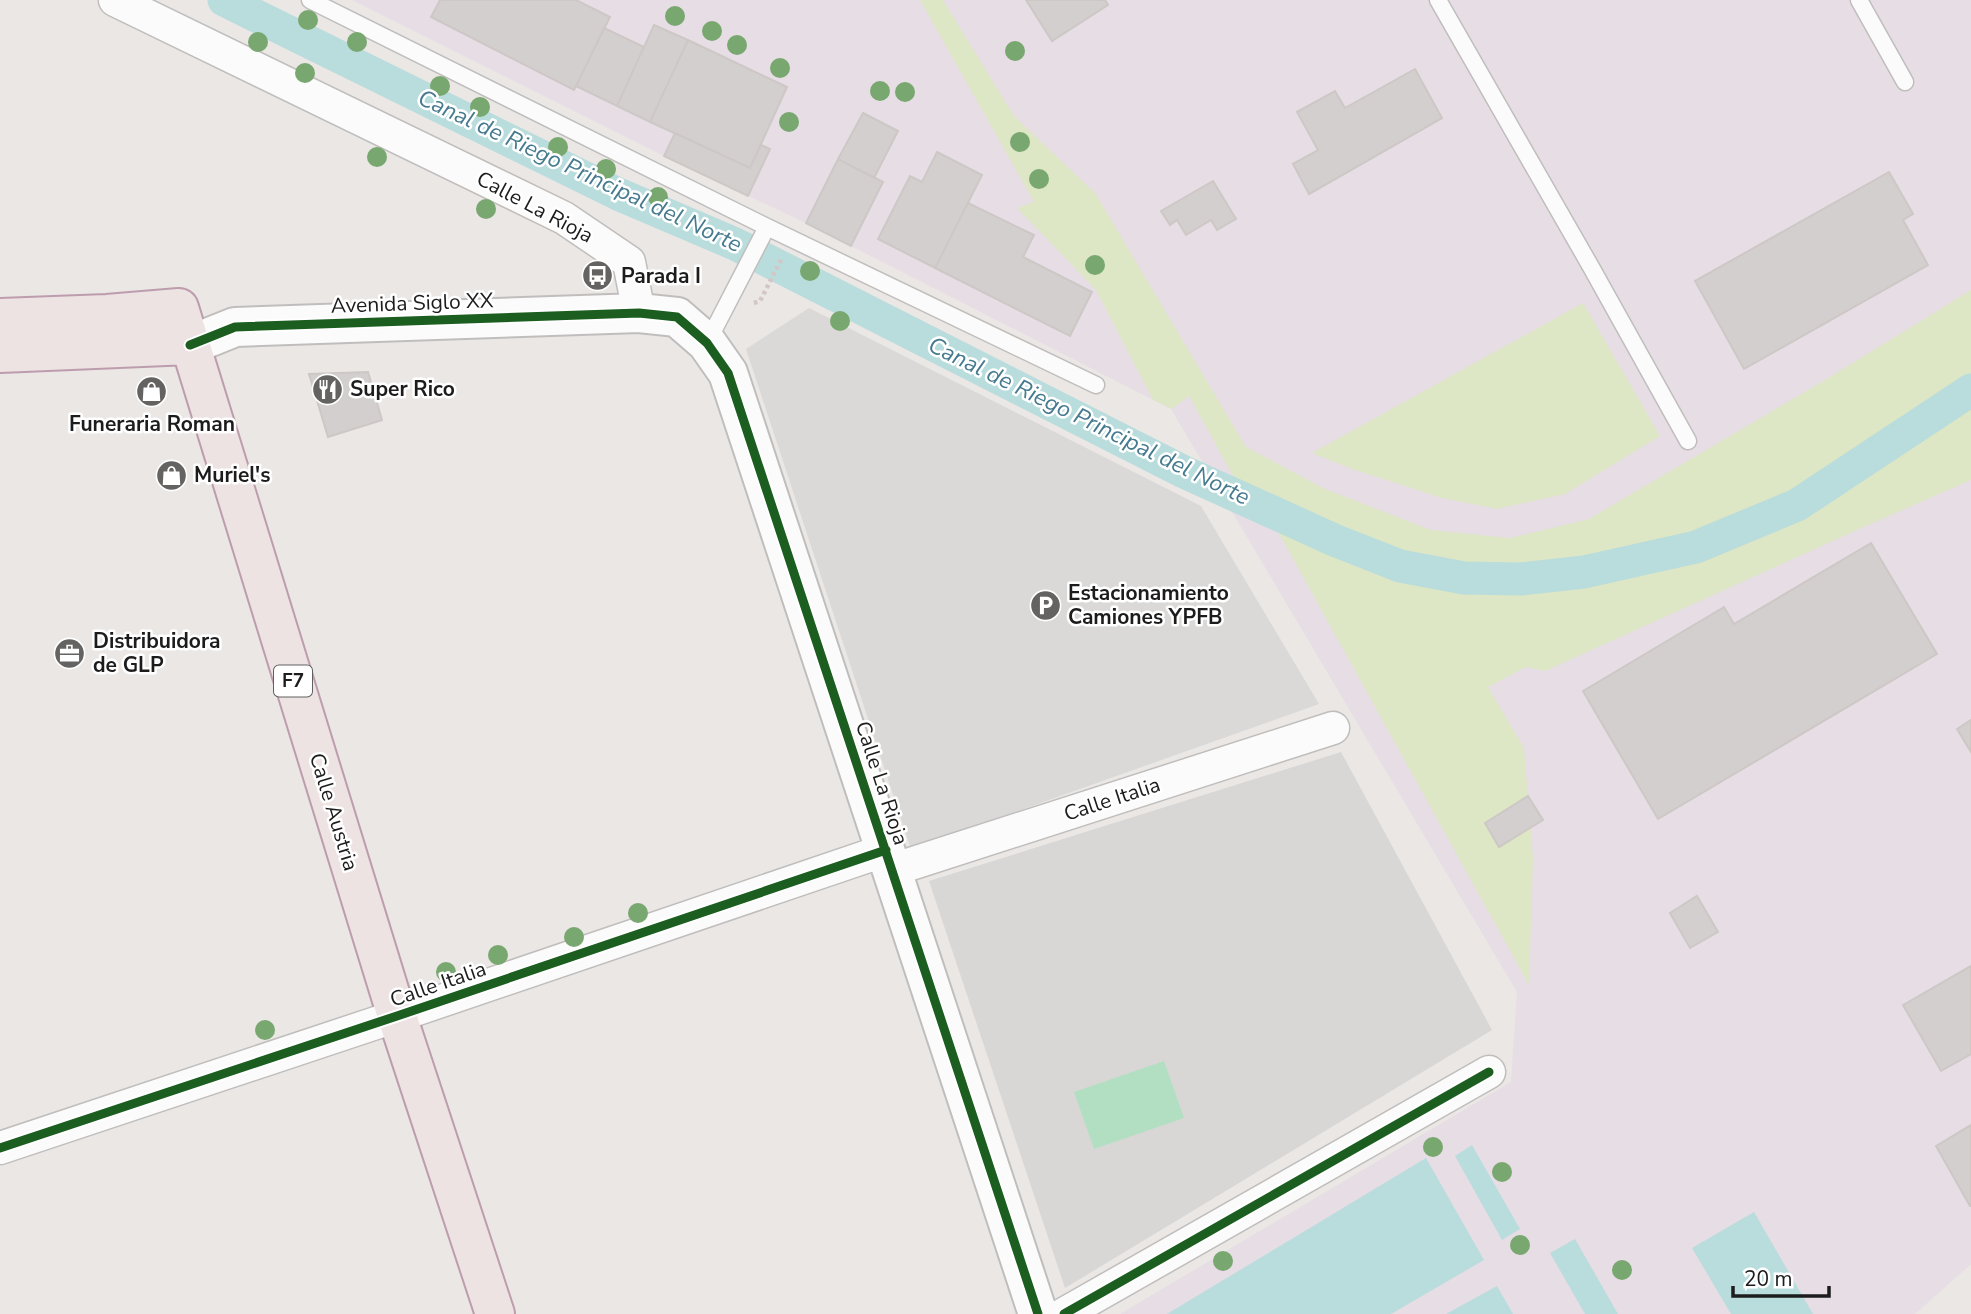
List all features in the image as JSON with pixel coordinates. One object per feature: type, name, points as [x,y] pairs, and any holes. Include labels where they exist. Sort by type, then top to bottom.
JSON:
[{"type":"highway","name":"Avenida Siglo XX","points":[[0,318],[179,308]]},
{"type":"highway","name":"Calle Austria","points":[[179,308],[397,1016],[495,1314]]},
{"type":"highway","name":"Avenida Siglo XX","points":[[0,353],[190,345]]},
{"type":"street","name":"Calle La Rioja","points":[[115,0],[564,218],[629,262],[639,313],[677,317],[707,343],[727,373],[1038,1314]]},
{"type":"street","name":"Avenida Siglo XX","points":[[179,308],[235,327]]},
{"type":"street","name":"Avenida Siglo XX","points":[[190,345],[235,327],[639,313]]},
{"type":"street","name":"Calle Italia","points":[[0,1148],[397,1016],[889,860],[1333,728]]},
{"type":"street","points":[[1065,1314],[1489,1072]]},
{"type":"lane","points":[[310,0],[1096,385]]},
{"type":"lane","points":[[1438,0],[1688,440]]},
{"type":"lane","points":[[1859,0],[1905,82]]},
{"type":"lane","points":[[707,343],[767,226]]},
{"type":"path","points":[[760,301],[784,255]]},
{"type":"shaded area","points":[[352,0],[1971,0],[1971,1264],[1915,1314],[1120,1314],[1511,1082],[1517,992],[1171,409],[806,223],[664,156]]},
{"type":"shaded area","name":"Estacionamiento Camiones YPFB","points":[[809,308],[1201,506],[1319,704],[911,849],[746,349]]},
{"type":"shaded area","points":[[1341,752],[1492,1030],[1065,1288],[929,881]]},
{"type":"green space","points":[[920,0],[943,0],[1014,116],[1095,193],[1246,447],[1325,489],[1431,530],[1510,538],[1589,519],[1830,377],[1971,290],[1971,480],[1545,671],[1526,667],[1488,687],[1524,748],[1533,859],[1529,985],[1256,492],[1238,485],[1189,396],[1172,409],[1153,400],[1096,290],[1017,208],[1034,202]]},
{"type":"green space","points":[[1583,303],[1660,436],[1565,494],[1497,509],[1442,498],[1312,453]]},
{"type":"green space","points":[[1164,1061],[1184,1118],[1094,1149],[1074,1092]]},
{"type":"water","points":[[1472,1145],[1520,1229],[1502,1240],[1455,1156]]},
{"type":"water","points":[[1426,1158],[1484,1260],[1391,1314],[1167,1314]]},
{"type":"water","points":[[1754,1212],[1813,1314],[1731,1314],[1692,1248]]},
{"type":"water","points":[[1575,1239],[1618,1314],[1585,1314],[1550,1253]]},
{"type":"water","points":[[1497,1286],[1513,1314],[1446,1314]]},
{"type":"building","points":[[440,0],[576,0],[610,17],[574,90],[431,17]]},
{"type":"building","points":[[1026,0],[1105,0],[1108,5],[1052,41]]},
{"type":"building","points":[[654,25],[688,40],[650,122],[617,106]]},
{"type":"building","points":[[604,28],[644,47],[617,106],[576,86]]},
{"type":"building","points":[[688,40],[787,87],[750,168],[650,122]]},
{"type":"building","points":[[1415,69],[1442,118],[1309,194],[1293,164],[1318,150],[1297,112],[1335,91],[1345,108]]},
{"type":"building","points":[[863,113],[898,131],[874,178],[838,159]]},
{"type":"building","points":[[675,133],[750,168],[761,145],[770,149],[748,196],[664,156]]},
{"type":"building","points":[[937,152],[982,175],[935,268],[878,239],[910,176],[922,182]]},
{"type":"building","points":[[838,159],[883,182],[851,246],[806,223]]},
{"type":"building","points":[[1889,172],[1913,214],[1903,220],[1928,265],[1744,369],[1695,281]]},
{"type":"building","points":[[1213,181],[1236,219],[1217,230],[1211,220],[1186,235],[1177,220],[1170,225],[1161,211]]},
{"type":"building","points":[[968,203],[1034,235],[1023,257],[1092,292],[1070,336],[935,268]]},
{"type":"building","points":[[368,372],[382,420],[328,437],[309,374]]},
{"type":"building","points":[[1871,543],[1937,654],[1658,819],[1583,691],[1724,607],[1734,624]]},
{"type":"building","points":[[1971,720],[1971,752],[1957,729]]},
{"type":"building","points":[[1528,796],[1543,820],[1499,847],[1485,823]]},
{"type":"building","points":[[1697,896],[1718,932],[1690,948],[1670,913]]},
{"type":"building","points":[[1971,966],[1971,1054],[1941,1071],[1903,1005]]},
{"type":"building","points":[[1971,1125],[1971,1206],[1970,1206],[1936,1146]]},
{"type":"waterway","name":"Canal de Riego Principal del Norte","points":[[224,0],[618,194],[735,244],[1184,472],[1334,540],[1400,566],[1464,578],[1521,579],[1584,572],[1696,547],[1797,505],[1971,390]]},
{"type":"cycle path","points":[[190,345],[235,327],[639,313],[677,317],[707,343],[728,373],[1038,1314]]},
{"type":"cycle path","points":[[0,1148],[886,850]]},
{"type":"cycle path","points":[[1064,1314],[1489,1072]]},
{"type":"place","name":"Parada I","points":[[598,276]]},
{"type":"place","name":"Super Rico","points":[[327,389]]},
{"type":"place","name":"Funeraria Roman","points":[[152,392]]},
{"type":"place","name":"Muriel's","points":[[171,475]]},
{"type":"place","name":"Estacionamiento Camiones YPFB","points":[[1045,605]]},
{"type":"place","name":"Distribuidora de GLP","points":[[70,653]]}]
